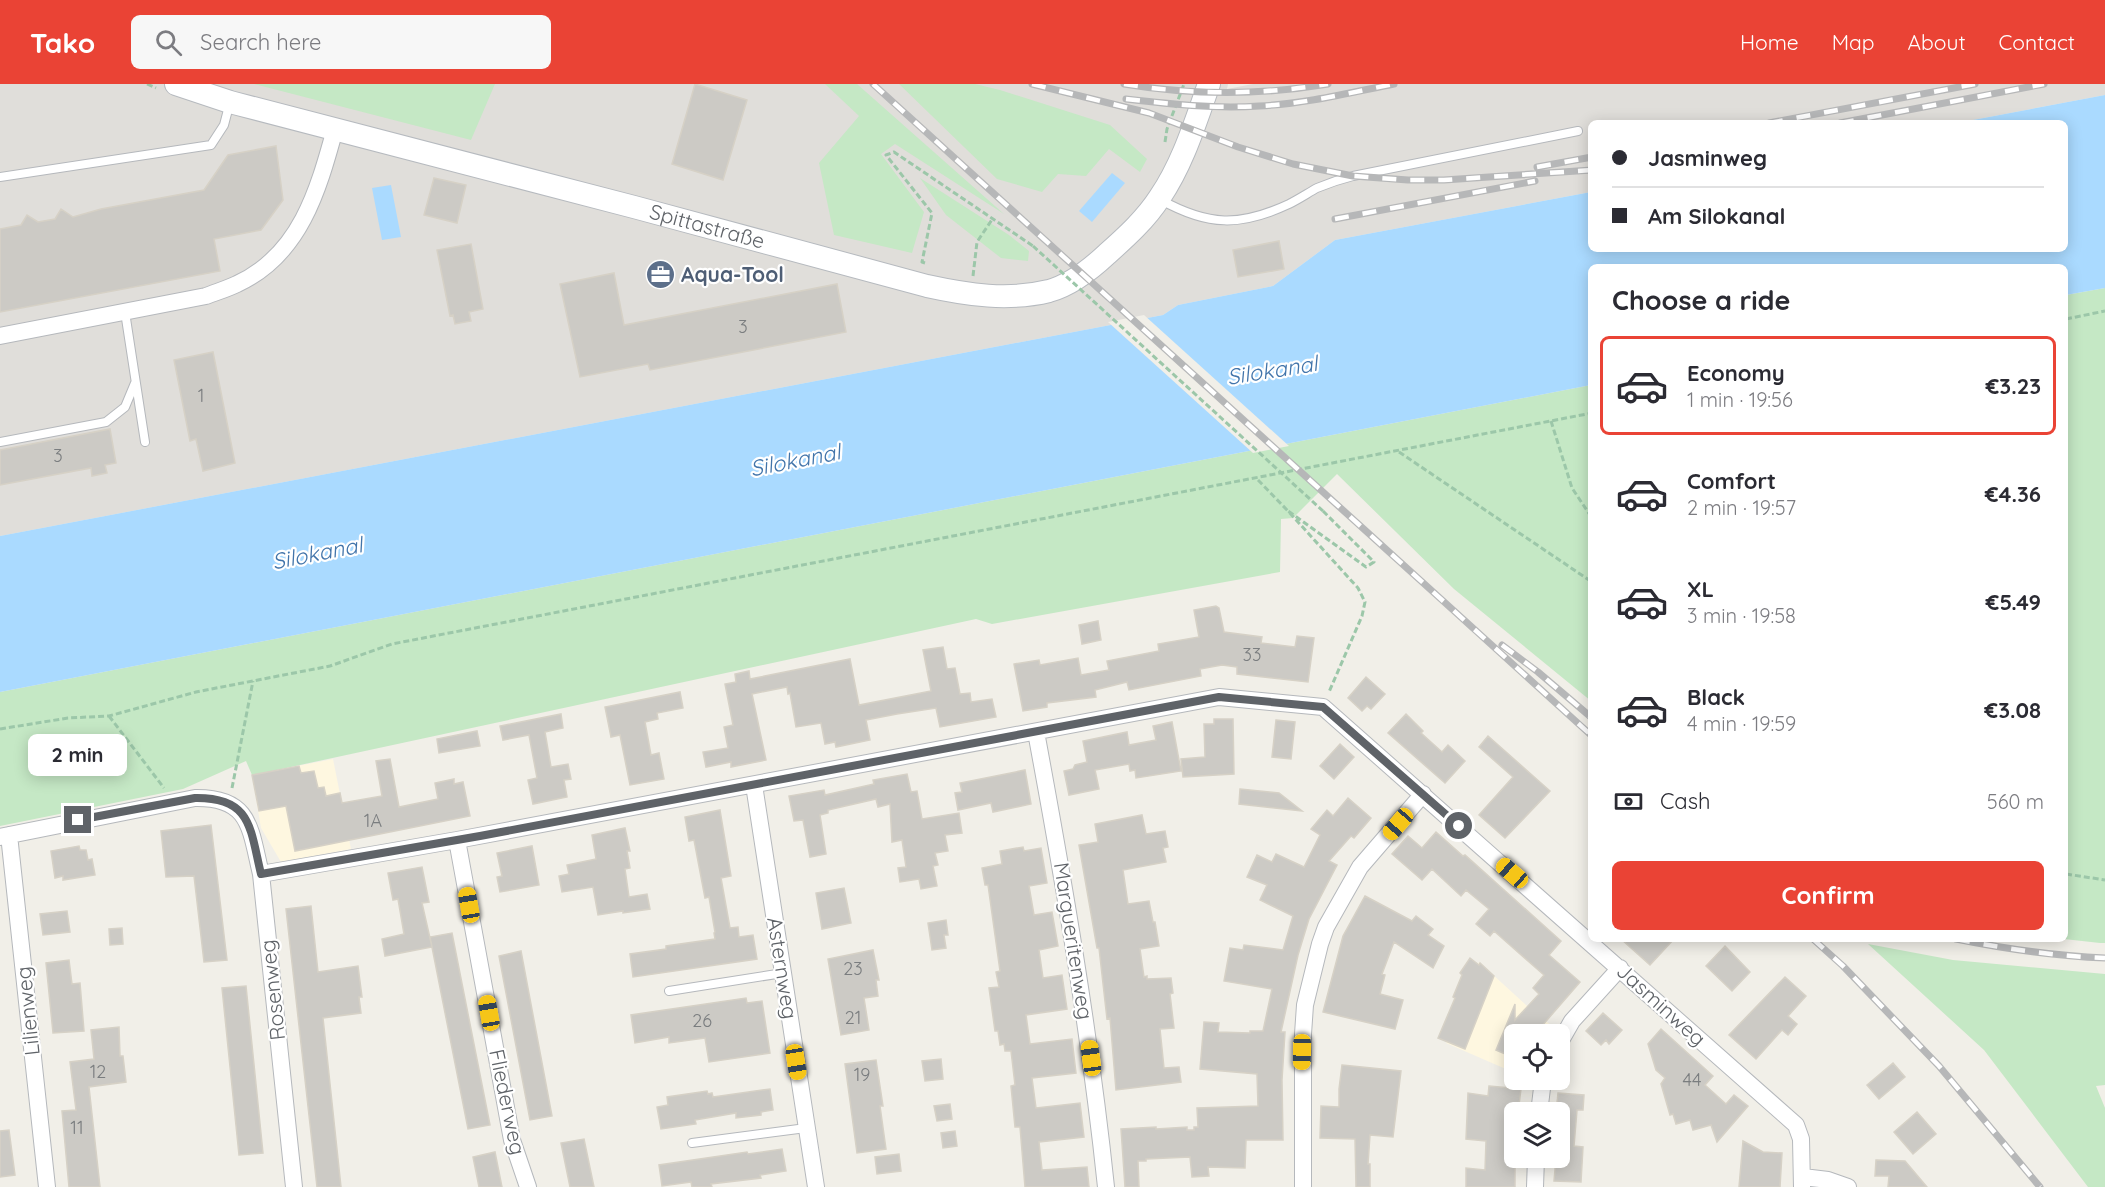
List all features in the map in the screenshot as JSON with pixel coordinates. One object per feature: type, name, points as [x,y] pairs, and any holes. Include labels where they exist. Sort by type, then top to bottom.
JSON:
[{"type":"street","name":"Spittastraße","points":[[176,84],[231,102],[335,129],[532,186],[741,241],[955,292],[1002,297],[1024,296],[1052,290],[1083,274],[1098,263],[1135,229],[1159,199],[1184,154],[1209,84]]},
{"type":"street","points":[[0,336],[206,296],[238,284],[270,262],[295,236],[312,202],[335,129]]},
{"type":"street","points":[[261,874],[457,840],[1219,697],[1323,707]]},
{"type":"street","name":"Jasminweg","points":[[1323,707],[1588,940]]},
{"type":"street","name":"Margueritenweg","points":[[1036,732],[1081,987],[1106,1187]]},
{"type":"street","name":"Asternweg","points":[[754,784],[816,1187]]},
{"type":"street","points":[[1303,1187],[1301,1087],[1305,1005],[1320,944],[1326,927],[1360,867],[1423,794]]},
{"type":"street","points":[[5,836],[195,798],[210,798],[228,803]]},
{"type":"street","name":"Rosenweg","points":[[228,803],[240,809],[250,829],[261,874],[294,1187]]},
{"type":"street","name":"Lilienweg","points":[[5,836],[47,1187]]},
{"type":"street","name":"Fliederweg","points":[[457,840],[512,1140],[528,1187]]},
{"type":"street","name":"Jasminweg","points":[[1591,942],[1796,1125],[1802,1138],[1802,1182]]},
{"type":"street","points":[[1570,1024],[1620,968]]},
{"type":"street","points":[[1535,1187],[1536,1168]]},
{"type":"street","points":[[1802,1182],[1828,1180],[1848,1187]]},
{"type":"lane","points":[[0,177],[211,145],[224,125],[231,102]]},
{"type":"lane","points":[[1159,199],[1190,215],[1205,219],[1219,221],[1240,219],[1278,209],[1318,188],[1353,176],[1578,131]]},
{"type":"lane","points":[[125,312],[145,442]]},
{"type":"lane","points":[[0,442],[105,422],[125,407],[135,383]]},
{"type":"lane","points":[[669,991],[783,973]]},
{"type":"lane","points":[[692,1143],[806,1128]]},
{"type":"path","points":[[1164,145],[1167,129],[1184,84]]},
{"type":"path","points":[[932,265],[922,262],[932,213],[886,155],[894,152],[1033,246],[1323,510],[1374,562],[1366,567],[1288,511]]},
{"type":"path","points":[[973,278],[977,242],[993,218]]},
{"type":"path","points":[[1045,271],[1055,265]]},
{"type":"path","points":[[963,274],[981,278]]},
{"type":"path","points":[[2068,319],[2105,311]]},
{"type":"path","points":[[0,729],[68,718],[109,716],[196,692],[330,666],[392,644],[1588,414]]},
{"type":"path","points":[[1551,422],[1572,488],[1588,512]]},
{"type":"path","points":[[1399,452],[1588,579]]},
{"type":"path","points":[[1258,479],[1358,588],[1365,602],[1362,616],[1323,707]]},
{"type":"path","points":[[228,803],[253,681]]},
{"type":"path","points":[[109,716],[175,802]]},
{"type":"path","points":[[2068,874],[2105,879]]},
{"type":"shaded area","points":[[0,84],[1228,84],[1227,89],[1253,84],[2105,84],[2105,95],[1973,120],[1588,120],[1588,193],[1335,240],[1273,286],[1178,305],[1163,315],[0,536]]},
{"type":"shaded area","points":[[333,759],[351,849],[281,862],[261,828],[252,775]]},
{"type":"shaded area","points":[[1479,962],[1550,1024],[1504,1024],[1504,1068],[1446,1043]]},
{"type":"green space","points":[[254,84],[495,84],[471,140]]},
{"type":"green space","points":[[825,84],[857,84],[1004,214],[895,144],[881,154],[924,212],[912,253],[834,235],[819,163],[859,116]]},
{"type":"green space","points":[[899,84],[975,84],[1000,90],[1110,125],[1147,159],[1140,172],[1109,149],[1086,176],[1058,174],[1042,192],[997,179]]},
{"type":"green space","points":[[920,178],[1009,235],[1029,251],[1028,261],[1001,258],[946,215]]},
{"type":"green space","points":[[2105,288],[2105,943],[2068,939],[2068,295]]},
{"type":"green space","points":[[1588,386],[1588,699],[1454,589],[1337,474],[1293,518],[1281,519],[1280,572],[992,624],[976,619],[263,773],[252,775],[246,761],[183,789],[0,826],[0,692]]},
{"type":"green space","points":[[1868,944],[1953,960],[2105,974],[2105,1085],[2096,1086],[2105,1108],[2105,1187],[2088,1187],[1984,1050]]},
{"type":"water","name":"Silokanal","points":[[2105,95],[2105,288],[2068,295],[2068,264],[1588,264],[1588,386],[0,692],[0,536],[1163,315],[1178,305],[1273,286],[1335,240],[1588,193],[1588,252],[2068,252],[2068,120],[1973,120]]},
{"type":"water","points":[[1112,173],[1125,183],[1092,222],[1079,211]]},
{"type":"water","points":[[391,185],[401,237],[382,240],[372,188]]},
{"type":"pier","points":[[1144,315],[1289,446],[1253,453],[1108,322]]},
{"type":"building","points":[[695,84],[747,100],[723,180],[672,164]]},
{"type":"building","points":[[276,146],[283,200],[261,230],[214,239],[220,271],[0,312],[0,229],[21,225],[27,215],[38,222],[55,219],[61,209],[73,217],[101,209],[204,190],[228,155]]},
{"type":"building","points":[[434,178],[466,185],[457,223],[424,215]]},
{"type":"building","points":[[1279,241],[1284,269],[1238,277],[1233,250]]},
{"type":"building","points":[[471,244],[483,309],[469,312],[471,321],[455,324],[453,315],[450,316],[437,250]]},
{"type":"building","points":[[614,273],[624,325],[837,284],[846,332],[650,370],[648,364],[580,377],[560,284]]},
{"type":"building","points":[[213,352],[235,463],[203,471],[196,439],[190,441],[174,360]]},
{"type":"building","points":[[110,429],[116,463],[105,465],[107,473],[92,476],[91,468],[0,485],[0,450]]},
{"type":"building","points":[[1216,606],[1219,608],[1224,632],[1262,637],[1261,643],[1295,647],[1297,636],[1314,638],[1308,682],[1237,674],[1237,667],[1222,665],[1200,669],[1201,676],[1129,690],[1127,682],[1095,690],[1096,697],[1047,703],[1047,707],[1023,711],[1014,664],[1039,660],[1040,665],[1078,658],[1081,675],[1109,670],[1107,661],[1159,651],[1158,644],[1199,637],[1194,610]]},
{"type":"building","points":[[1098,621],[1101,640],[1082,644],[1079,625]]},
{"type":"building","points":[[943,647],[947,669],[955,668],[960,694],[970,693],[971,702],[992,699],[996,717],[940,727],[936,708],[897,714],[866,720],[870,740],[836,747],[835,742],[825,744],[821,723],[796,727],[787,687],[752,694],[766,760],[731,767],[731,762],[706,767],[703,752],[728,748],[724,727],[733,725],[725,684],[736,682],[735,674],[749,671],[750,679],[850,659],[859,705],[931,691],[923,650]]},
{"type":"building","points":[[1366,677],[1385,694],[1371,709],[1367,706],[1362,711],[1348,698]]},
{"type":"building","points":[[680,692],[683,708],[657,713],[658,719],[645,722],[651,755],[659,753],[664,779],[630,785],[620,735],[611,737],[605,707]]},
{"type":"building","points":[[561,714],[563,728],[545,732],[551,767],[568,764],[571,779],[564,780],[567,797],[533,804],[528,780],[537,778],[529,735],[503,740],[500,726]]},
{"type":"building","points":[[1406,714],[1423,731],[1421,733],[1442,752],[1448,745],[1465,761],[1445,783],[1388,733]]},
{"type":"building","points":[[1214,719],[1233,719],[1234,774],[1183,777],[1181,759],[1205,757],[1204,724],[1214,724]]},
{"type":"building","points":[[1276,720],[1295,722],[1291,759],[1272,757]]},
{"type":"building","points":[[1172,722],[1181,771],[1136,778],[1135,770],[1130,771],[1129,764],[1095,770],[1099,789],[1069,795],[1064,771],[1087,762],[1083,741],[1127,732],[1129,745],[1156,740],[1153,726]]},
{"type":"building","points":[[477,731],[480,746],[439,753],[437,739]]},
{"type":"building","points":[[1488,736],[1550,791],[1505,838],[1479,815],[1513,777],[1479,747]]},
{"type":"building","points":[[1340,744],[1354,757],[1334,779],[1320,766]]},
{"type":"building","points":[[390,759],[399,807],[438,799],[435,783],[454,779],[454,784],[463,782],[470,816],[295,851],[286,806],[259,811],[252,775],[299,766],[301,773],[314,771],[318,788],[324,787],[326,796],[340,793],[342,803],[382,796],[376,761]]},
{"type":"building","points":[[1025,770],[1031,804],[993,812],[991,803],[958,810],[955,793],[962,792],[960,783]]},
{"type":"building","points":[[907,774],[911,792],[917,791],[922,819],[959,813],[962,833],[945,835],[948,851],[935,853],[938,865],[933,866],[937,886],[921,889],[919,879],[900,882],[898,868],[906,867],[902,840],[892,842],[890,804],[878,807],[876,799],[828,810],[828,813],[820,815],[826,854],[810,857],[803,820],[794,821],[789,796],[824,790],[825,795],[874,784],[873,780]]},
{"type":"building","points":[[1240,789],[1279,793],[1302,811],[1239,804]]},
{"type":"building","points":[[1348,798],[1371,818],[1354,838],[1351,836],[1329,861],[1337,865],[1309,919],[1298,955],[1281,1032],[1285,1032],[1282,1080],[1283,1140],[1246,1140],[1245,1168],[1208,1167],[1209,1176],[1192,1177],[1190,1157],[1138,1161],[1139,1187],[1125,1187],[1121,1129],[1187,1127],[1187,1130],[1194,1130],[1194,1127],[1198,1127],[1197,1108],[1258,1106],[1257,1074],[1200,1069],[1204,1022],[1219,1023],[1218,1032],[1263,1031],[1272,989],[1224,981],[1230,948],[1243,950],[1244,945],[1283,950],[1293,916],[1260,900],[1267,885],[1247,877],[1257,855],[1272,862],[1276,854],[1304,867],[1320,835],[1311,829],[1327,810],[1333,816]]},
{"type":"building","points":[[720,810],[731,876],[721,878],[730,928],[738,927],[739,937],[753,935],[757,959],[633,977],[630,954],[715,939],[709,897],[705,898],[694,840],[689,841],[685,817]]},
{"type":"building","points":[[1142,815],[1146,834],[1165,831],[1168,847],[1163,848],[1166,862],[1123,870],[1128,904],[1149,901],[1153,922],[1155,922],[1159,946],[1140,949],[1144,977],[1147,976],[1147,979],[1171,978],[1173,993],[1170,994],[1174,1028],[1160,1029],[1164,1068],[1179,1067],[1181,1082],[1116,1090],[1110,1018],[1107,1019],[1099,948],[1097,948],[1079,845],[1098,842],[1095,824]]},
{"type":"building","points":[[211,825],[227,960],[204,962],[194,876],[166,877],[161,831]]},
{"type":"building","points":[[625,828],[630,851],[627,851],[630,868],[625,869],[629,897],[647,894],[650,909],[598,915],[593,887],[562,892],[559,876],[569,874],[567,865],[596,859],[592,835]]},
{"type":"building","points":[[1436,832],[1561,941],[1549,955],[1580,982],[1544,1024],[1507,1024],[1515,1004],[1515,1020],[1539,994],[1533,988],[1544,975],[1494,931],[1490,936],[1476,924],[1489,909],[1466,890],[1461,896],[1432,869],[1422,880],[1392,854],[1408,836],[1422,848]]},
{"type":"building","points":[[79,846],[80,850],[86,850],[88,860],[92,859],[95,875],[63,880],[63,876],[55,878],[51,851]]},
{"type":"building","points":[[532,846],[539,885],[500,892],[497,877],[502,876],[497,853]]},
{"type":"building","points":[[1023,847],[1024,851],[1041,848],[1047,883],[1029,886],[1034,915],[1052,912],[1058,946],[1039,950],[1043,978],[1062,975],[1067,1009],[1026,1015],[1030,1044],[1072,1039],[1076,1073],[1032,1078],[1036,1108],[1080,1103],[1084,1137],[1039,1142],[1042,1170],[1087,1167],[1089,1187],[1025,1187],[1020,1127],[1015,1127],[1011,1086],[1015,1085],[1011,1051],[1005,1051],[1004,1044],[1000,1045],[998,1031],[995,1031],[989,988],[999,987],[996,972],[1000,971],[988,885],[985,885],[982,868],[1002,864],[1000,851]]},
{"type":"building","points":[[422,867],[429,902],[422,903],[432,947],[385,956],[382,939],[404,934],[398,899],[393,900],[388,873]]},
{"type":"building","points":[[844,888],[851,923],[822,929],[816,893]]},
{"type":"building","points":[[1365,896],[1412,921],[1416,916],[1433,929],[1428,935],[1444,946],[1433,968],[1394,942],[1382,974],[1385,975],[1380,994],[1403,1000],[1395,1029],[1323,1012],[1343,936]]},
{"type":"building","points":[[311,906],[318,972],[358,966],[362,997],[359,997],[361,1013],[323,1018],[341,1187],[317,1187],[286,909]]},
{"type":"building","points":[[67,911],[70,932],[43,935],[40,914]]},
{"type":"building","points":[[946,920],[948,935],[944,935],[946,948],[932,950],[928,923]]},
{"type":"building","points":[[122,928],[123,944],[110,945],[109,929]]},
{"type":"building","points":[[452,933],[490,1125],[468,1129],[430,937]]},
{"type":"building","points":[[1624,942],[1671,942],[1650,965]]},
{"type":"building","points":[[1725,946],[1750,972],[1732,991],[1706,966]]},
{"type":"building","points":[[873,950],[879,980],[876,980],[878,996],[864,998],[869,1030],[841,1035],[828,959]]},
{"type":"building","points":[[521,951],[552,1116],[530,1120],[499,956]]},
{"type":"building","points":[[1470,958],[1479,965],[1480,963],[1494,976],[1465,1049],[1438,1038],[1455,998],[1453,997],[1462,975],[1460,973]]},
{"type":"building","points":[[69,960],[72,984],[80,983],[84,1031],[53,1033],[46,963]]},
{"type":"building","points":[[1785,977],[1806,996],[1788,1016],[1797,1024],[1788,1035],[1782,1030],[1756,1059],[1729,1035]]},
{"type":"building","points":[[246,986],[263,1153],[239,1155],[222,988]]},
{"type":"building","points":[[746,998],[747,1003],[762,1001],[770,1053],[709,1062],[705,1038],[669,1043],[669,1037],[635,1043],[631,1015]]},
{"type":"building","points":[[1603,1013],[1622,1030],[1609,1044],[1606,1040],[1601,1045],[1586,1031]]},
{"type":"building","points":[[119,1027],[120,1056],[123,1056],[126,1082],[89,1087],[100,1187],[69,1187],[62,1111],[76,1110],[70,1062],[94,1059],[91,1030]]},
{"type":"building","points":[[1661,1029],[1713,1076],[1705,1085],[1726,1104],[1734,1095],[1748,1106],[1717,1142],[1711,1125],[1693,1130],[1690,1120],[1676,1124],[1673,1114],[1670,1115],[1661,1084],[1665,1078],[1656,1070],[1648,1044]]},
{"type":"building","points":[[1504,1031],[1504,1053],[1496,1050]]},
{"type":"building","points":[[941,1059],[943,1079],[925,1081],[922,1061]]},
{"type":"building","points":[[876,1060],[883,1106],[880,1106],[886,1149],[857,1153],[845,1064]]},
{"type":"building","points":[[1893,1063],[1905,1077],[1879,1099],[1867,1085]]},
{"type":"building","points":[[1342,1065],[1401,1071],[1393,1137],[1370,1135],[1368,1164],[1370,1164],[1370,1187],[1356,1187],[1355,1139],[1320,1138],[1321,1106],[1339,1107]]},
{"type":"building","points":[[1489,1086],[1504,1087],[1504,1090],[1521,1090],[1519,1102],[1504,1102],[1504,1168],[1515,1168],[1515,1187],[1466,1187],[1466,1168],[1485,1170],[1486,1141],[1466,1139],[1468,1093],[1488,1096]]},
{"type":"building","points":[[770,1089],[773,1110],[761,1112],[761,1115],[736,1118],[736,1113],[695,1120],[696,1124],[661,1129],[657,1107],[668,1105],[667,1097],[707,1091],[708,1094],[712,1093],[713,1097]]},
{"type":"building","points":[[1558,1093],[1584,1095],[1583,1110],[1577,1110],[1574,1146],[1583,1147],[1581,1182],[1554,1181],[1555,1168],[1570,1168],[1570,1102],[1557,1102]]},
{"type":"building","points":[[950,1104],[952,1119],[937,1121],[934,1106]]},
{"type":"building","points":[[1917,1112],[1936,1134],[1913,1154],[1894,1132]]},
{"type":"building","points":[[9,1130],[15,1175],[0,1177],[0,1131]]},
{"type":"building","points":[[955,1131],[957,1146],[943,1148],[941,1133]]},
{"type":"building","points":[[584,1139],[594,1187],[570,1187],[561,1143]]},
{"type":"building","points":[[1743,1141],[1763,1152],[1782,1153],[1780,1187],[1739,1187]]},
{"type":"building","points":[[782,1149],[786,1171],[760,1175],[761,1178],[711,1184],[712,1187],[692,1187],[691,1182],[662,1186],[659,1165]]},
{"type":"building","points":[[495,1152],[502,1187],[479,1187],[473,1157]]},
{"type":"building","points":[[899,1154],[901,1171],[877,1174],[875,1157]]},
{"type":"building","points":[[1876,1160],[1905,1161],[1927,1187],[1888,1187],[1889,1176],[1875,1176]]},
{"type":"railway","points":[[873,84],[1588,732]]},
{"type":"railway","points":[[1032,84],[1149,113],[1238,147],[1293,164],[1353,176],[1444,180],[1588,170]]},
{"type":"railway","points":[[1124,84],[1201,92],[1252,92],[1328,84]]},
{"type":"railway","points":[[1126,99],[1242,107],[1310,101],[1394,84]]},
{"type":"railway","points":[[1785,120],[1975,84]]},
{"type":"railway","points":[[1856,120],[2044,84]]},
{"type":"railway","points":[[1537,167],[1588,158]]},
{"type":"railway","points":[[1335,219],[1535,181]]},
{"type":"railway","points":[[1502,645],[1588,715]]},
{"type":"railway","points":[[1816,942],[1843,966],[1939,1066],[2040,1187]]},
{"type":"railway","points":[[1972,942],[2030,952],[2105,958]]},
{"type":"place","name":"Aqua-Tool","points":[[660,275]]},
{"type":"route","points":[[78,820],[195,798],[210,798],[228,803],[240,809],[250,829],[261,874],[480,836],[1219,697],[1323,707],[1459,826]]}]
